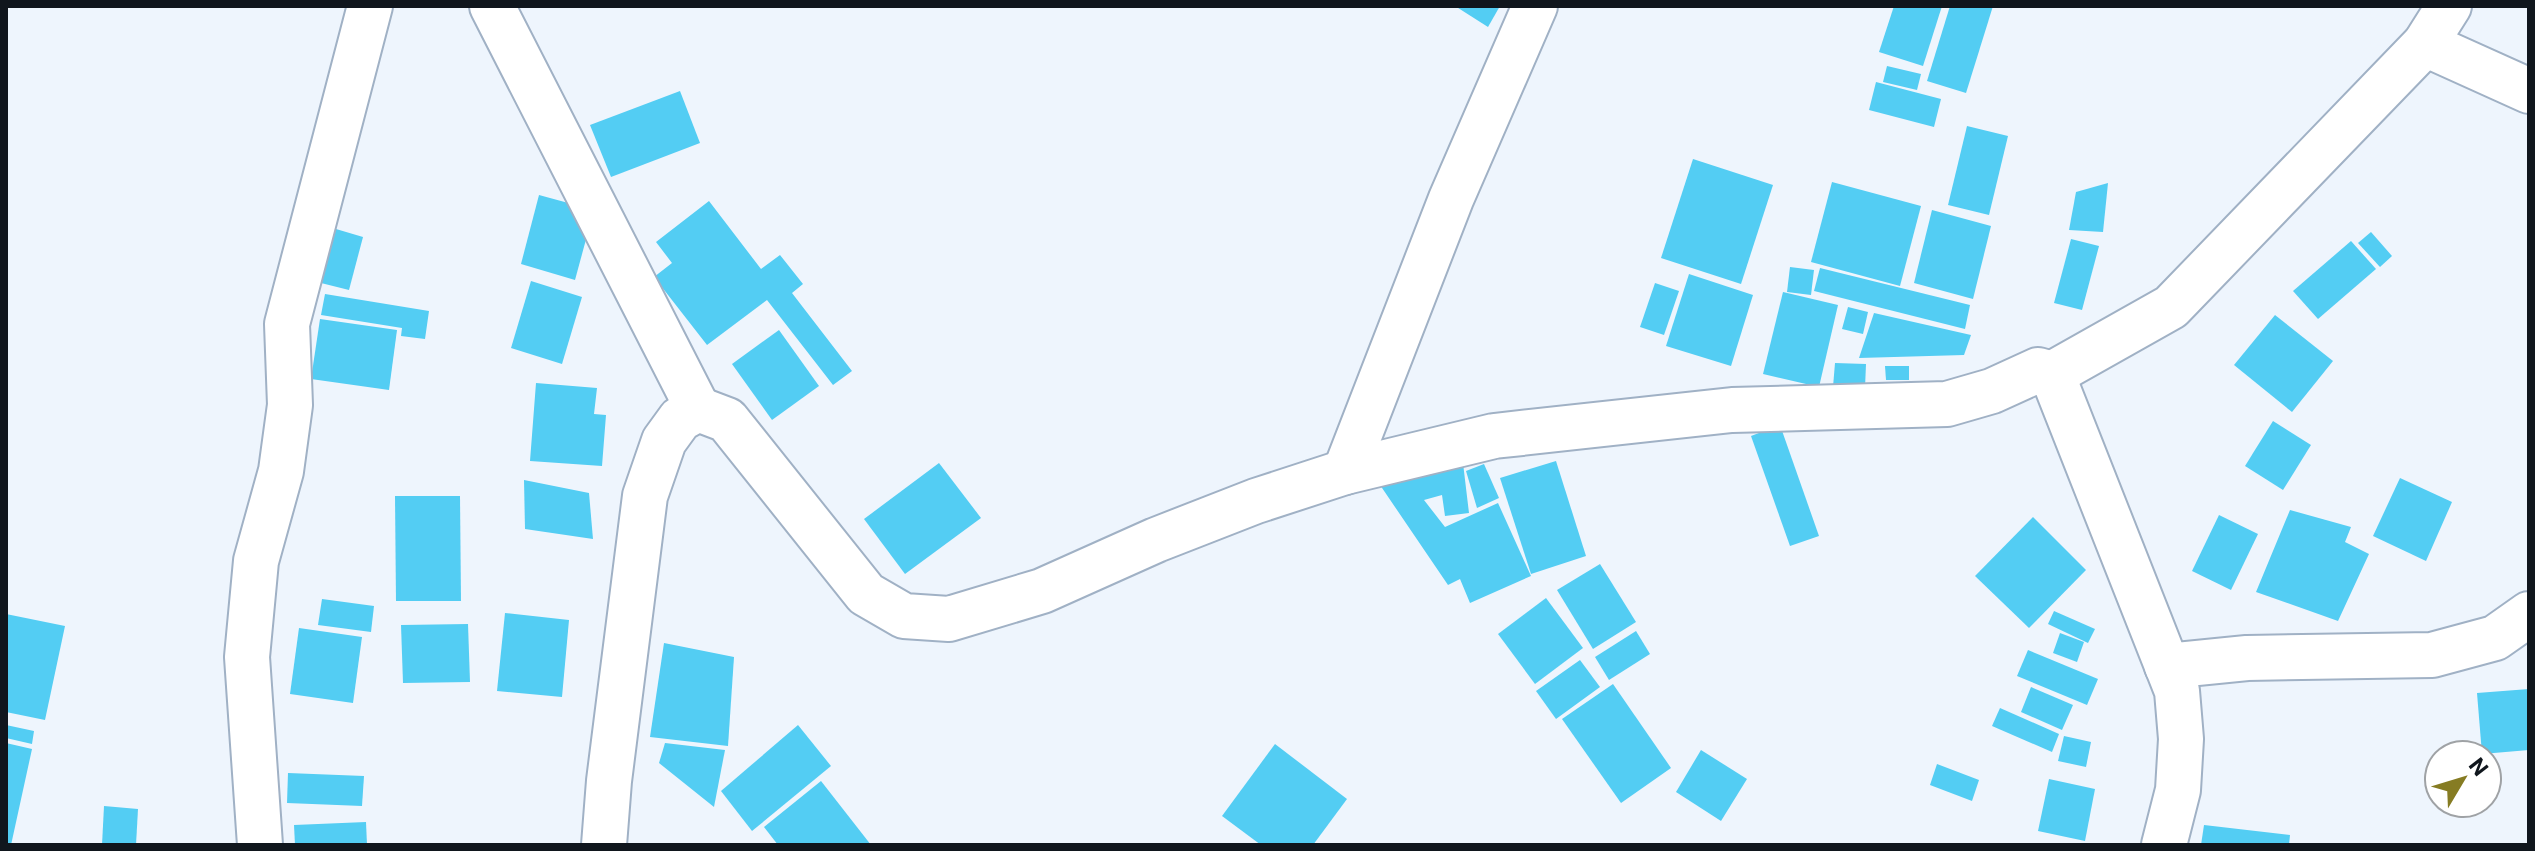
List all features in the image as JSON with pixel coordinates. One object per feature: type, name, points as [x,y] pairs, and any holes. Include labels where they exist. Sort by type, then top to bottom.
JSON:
[{"type":"street","points":[[260,845],[247,657],[256,561],[281,471],[290,405],[287,324],[370,6]]},
{"type":"street","points":[[492,6],[698,409],[727,420],[866,594],[904,616],[949,619],[1042,591],[1156,540],[1256,501],[1345,472],[1494,436],[1732,410],[1947,404],[1992,391],[2038,370],[2052,374],[2171,307],[2425,44],[2449,6]]},
{"type":"street","points":[[1345,472],[1451,199],[1535,6]]},
{"type":"street","points":[[2425,44],[2529,91]]},
{"type":"street","points":[[2052,374],[2177,691],[2181,739],[2178,790],[2164,845]]},
{"type":"street","points":[[604,845],[609,781],[645,496],[664,441],[680,419],[698,409]]},
{"type":"street","points":[[2167,666],[2247,658],[2432,655],[2495,638],[2529,614]]},
{"type":"building","points":[[1455,6],[1500,6],[1488,27]]},
{"type":"building","points":[[1894,6],[1942,6],[1923,66],[1879,52]]},
{"type":"building","points":[[1950,6],[1993,6],[1966,93],[1927,81]]},
{"type":"building","points":[[1887,66],[1921,74],[1917,90],[1883,82]]},
{"type":"building","points":[[1876,82],[1941,99],[1934,127],[1869,110]]},
{"type":"building","points":[[680,91],[700,143],[611,177],[590,125]]},
{"type":"building","points":[[1967,126],[2008,136],[1989,215],[1948,205]]},
{"type":"building","points":[[1693,159],[1773,185],[1741,284],[1661,258]]},
{"type":"building","points":[[1832,182],[1921,206],[1900,286],[1811,262]]},
{"type":"building","points":[[2108,183],[2103,232],[2069,230],[2076,192]]},
{"type":"building","points":[[539,195],[594,210],[575,280],[521,264]]},
{"type":"building","points":[[709,201],[761,269],[780,255],[803,284],[792,293],[852,371],[833,385],[767,300],[707,345],[654,277],[672,263],[656,242]]},
{"type":"building","points":[[1932,210],[1991,226],[1973,299],[1914,283]]},
{"type":"building","points":[[336,229],[363,237],[349,290],[321,283]]},
{"type":"building","points":[[2371,232],[2392,256],[2380,267],[2358,243]]},
{"type":"building","points":[[2071,239],[2099,246],[2082,310],[2054,303]]},
{"type":"building","points":[[2351,241],[2376,269],[2318,319],[2293,291]]},
{"type":"building","points":[[1790,267],[1814,270],[1811,295],[1787,292]]},
{"type":"building","points":[[1820,268],[1970,305],[1965,329],[1814,291]]},
{"type":"building","points":[[1689,274],[1753,295],[1731,366],[1666,346]]},
{"type":"building","points":[[531,281],[582,297],[562,364],[511,348]]},
{"type":"building","points":[[1655,283],[1679,291],[1664,335],[1640,327]]},
{"type":"building","points":[[1783,292],[1838,305],[1819,387],[1763,374]]},
{"type":"building","points":[[325,294],[429,311],[425,339],[401,336],[402,328],[321,315]]},
{"type":"building","points":[[1848,307],[1868,312],[1863,334],[1842,329]]},
{"type":"building","points":[[1874,313],[1971,335],[1964,355],[1859,358]]},
{"type":"building","points":[[2275,315],[2333,361],[2292,412],[2234,365]]},
{"type":"building","points":[[320,319],[397,330],[389,390],[311,379]]},
{"type":"building","points":[[779,330],[819,386],[772,420],[732,364]]},
{"type":"building","points":[[1835,363],[1866,364],[1865,388],[1833,387]]},
{"type":"building","points":[[1885,366],[1909,366],[1909,380],[1886,380]]},
{"type":"building","points":[[536,383],[597,388],[594,414],[606,415],[602,466],[530,461]]},
{"type":"building","points":[[2273,421],[2311,445],[2283,490],[2245,466]]},
{"type":"building","points":[[1780,425],[1819,536],[1790,546],[1751,436]]},
{"type":"building","points":[[1556,461],[1586,556],[1531,574],[1500,478]]},
{"type":"building","points":[[939,463],[981,518],[905,574],[864,519]]},
{"type":"building","points":[[1463,463],[1469,513],[1445,516],[1442,495],[1424,500],[1445,527],[1498,503],[1531,576],[1470,603],[1460,579],[1448,585],[1378,482]]},
{"type":"building","points":[[1484,464],[1499,498],[1477,508],[1466,471]]},
{"type":"building","points":[[2400,478],[2452,502],[2426,561],[2373,536]]},
{"type":"building","points":[[524,480],[589,493],[593,539],[525,529]]},
{"type":"building","points":[[395,496],[460,496],[461,601],[396,601]]},
{"type":"building","points":[[2290,510],[2351,527],[2345,542],[2369,554],[2338,621],[2256,592]]},
{"type":"building","points":[[2219,515],[2258,534],[2231,590],[2192,571]]},
{"type":"building","points":[[2033,517],[2086,570],[2029,628],[1975,576]]},
{"type":"building","points":[[1600,564],[1636,622],[1593,649],[1557,590]]},
{"type":"building","points":[[1546,598],[1583,648],[1535,684],[1498,634]]},
{"type":"building","points":[[322,599],[374,606],[371,632],[318,625]]},
{"type":"building","points":[[2054,611],[2095,629],[2088,643],[2048,624]]},
{"type":"building","points":[[505,613],[569,620],[562,697],[497,691]]},
{"type":"building","points":[[6,614],[65,626],[45,720],[6,712]]},
{"type":"building","points":[[468,624],[470,682],[403,683],[401,625]]},
{"type":"building","points":[[299,628],[362,637],[353,703],[290,694]]},
{"type":"building","points":[[1636,631],[1650,654],[1609,680],[1595,657]]},
{"type":"building","points":[[2060,633],[2084,642],[2077,662],[2053,653]]},
{"type":"building","points":[[664,643],[734,657],[728,746],[650,737]]},
{"type":"building","points":[[2028,650],[2098,679],[2087,705],[2017,676]]},
{"type":"building","points":[[1580,660],[1600,687],[1556,719],[1536,691]]},
{"type":"building","points":[[1613,684],[1671,768],[1621,803],[1562,719]]},
{"type":"building","points":[[2031,687],[2073,705],[2062,730],[2021,712]]},
{"type":"building","points":[[2529,689],[2529,750],[2503,752],[2503,739],[2481,739],[2477,693]]},
{"type":"building","points":[[2000,708],[2059,734],[2052,752],[1992,726]]},
{"type":"building","points":[[6,725],[34,731],[32,744],[6,738]]},
{"type":"building","points":[[798,725],[831,766],[752,831],[721,791]]},
{"type":"building","points":[[2064,736],[2091,742],[2086,767],[2058,761]]},
{"type":"building","points":[[6,743],[32,749],[11,845],[6,845]]},
{"type":"building","points":[[665,743],[725,750],[714,807],[659,763]]},
{"type":"building","points":[[1275,744],[1347,799],[1313,845],[1261,845],[1222,816]]},
{"type":"building","points":[[1701,750],[1747,779],[1721,821],[1676,792]]},
{"type":"building","points":[[1937,764],[1979,780],[1972,801],[1930,785]]},
{"type":"building","points":[[288,773],[364,776],[362,806],[287,803]]},
{"type":"building","points":[[2049,779],[2095,789],[2085,841],[2038,831]]},
{"type":"building","points":[[821,781],[871,845],[778,845],[764,827]]},
{"type":"building","points":[[104,806],[138,809],[136,845],[102,845]]},
{"type":"building","points":[[366,822],[367,845],[295,845],[294,825]]},
{"type":"building","points":[[2204,825],[2290,835],[2289,845],[2201,845]]}]
